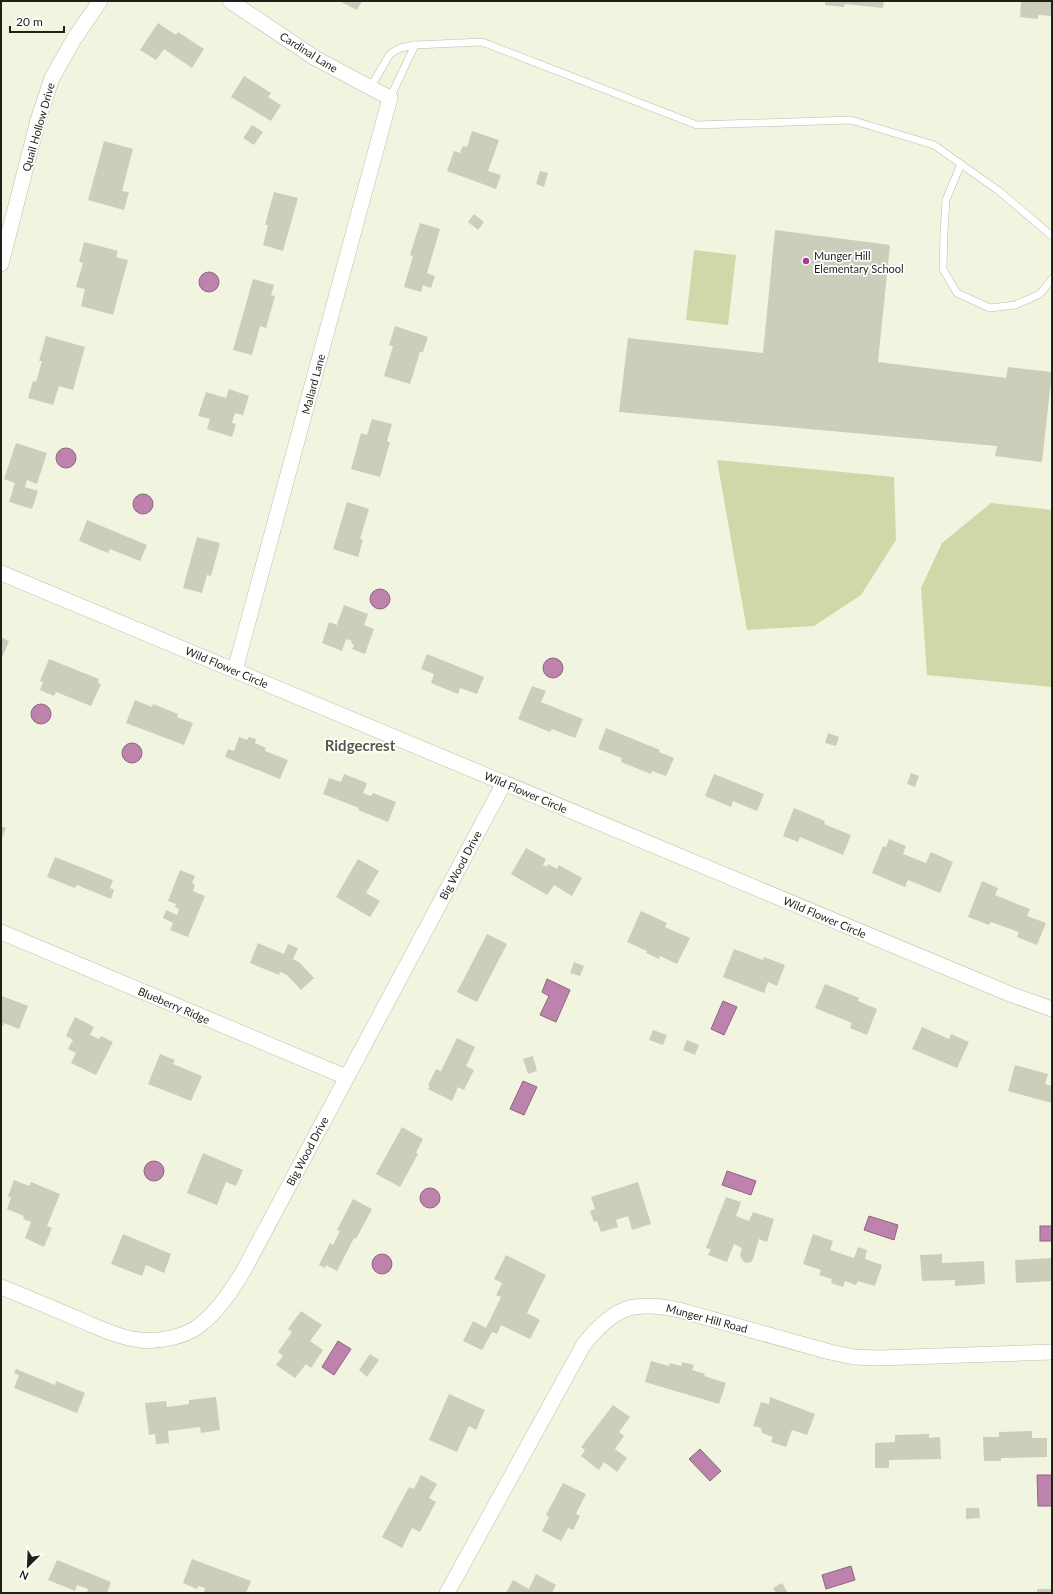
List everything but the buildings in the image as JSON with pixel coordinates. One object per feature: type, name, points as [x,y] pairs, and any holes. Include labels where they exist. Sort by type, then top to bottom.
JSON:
[{"type":"street","name":"Quail Hollow Drive","points":[[1,264],[38,120],[52,78],[74,39],[100,1]]},
{"type":"street","name":"Cardinal Lane","points":[[230,1],[315,58],[390,98]]},
{"type":"street","name":"Mallard Lane","points":[[235,670],[390,98]]},
{"type":"street","name":"Wild Flower Circle","points":[[1,573],[1010,994],[1052,1010]]},
{"type":"street","name":"Big Wood Drive","points":[[1,1287],[115,1333],[139,1340],[160,1340],[178,1336],[200,1326],[217,1309],[232,1290],[245,1268],[504,783]]},
{"type":"street","name":"Blueberry Ridge","points":[[1,932],[346,1078]]},
{"type":"street","name":"Munger Hill Road","points":[[447,1593],[584,1344],[608,1318],[626,1308],[641,1305],[680,1310],[830,1352],[854,1357],[914,1358],[1052,1352]]},
{"type":"lane","points":[[370,88],[390,54],[400,48],[415,45],[482,42],[698,124],[851,120],[934,145],[999,191],[1052,236]]},
{"type":"lane","points":[[390,98],[415,45]]},
{"type":"lane","points":[[961,164],[946,200],[944,232],[943,269],[957,293],[990,308],[1014,305],[1040,294],[1052,279]]},
{"type":"green space","points":[[694,250],[736,255],[728,325],[686,320]]},
{"type":"green space","points":[[717,460],[894,477],[896,540],[861,595],[814,626],[747,630]]},
{"type":"green space","points":[[991,503],[1052,510],[1052,687],[927,675],[921,588],[942,543]]},
{"type":"shaded area","points":[[209,272],[216,275],[219,282],[216,289],[209,292],[202,289],[199,282],[202,275]]},
{"type":"shaded area","points":[[66,448],[73,451],[76,458],[73,465],[66,468],[59,465],[56,458],[59,451]]},
{"type":"shaded area","points":[[143,494],[150,497],[153,504],[150,511],[143,514],[136,511],[133,504],[136,497]]},
{"type":"shaded area","points":[[380,589],[387,592],[390,599],[387,606],[380,609],[373,606],[370,599],[373,592]]},
{"type":"shaded area","points":[[553,658],[560,661],[563,668],[560,675],[553,678],[546,675],[543,668],[546,661]]},
{"type":"shaded area","points":[[41,704],[48,707],[51,714],[48,721],[41,724],[34,721],[31,714],[34,707]]},
{"type":"shaded area","points":[[132,743],[139,746],[142,753],[139,760],[132,763],[125,760],[122,753],[125,746]]},
{"type":"shaded area","points":[[547,979],[570,990],[556,1022],[540,1015],[549,996],[542,992]]},
{"type":"shaded area","points":[[723,1001],[737,1007],[724,1035],[711,1029]]},
{"type":"shaded area","points":[[523,1081],[537,1087],[524,1115],[510,1109]]},
{"type":"shaded area","points":[[154,1161],[161,1164],[164,1171],[161,1178],[154,1181],[147,1178],[144,1171],[147,1164]]},
{"type":"shaded area","points":[[727,1171],[756,1181],[751,1195],[722,1185]]},
{"type":"shaded area","points":[[430,1188],[437,1191],[440,1198],[437,1205],[430,1208],[423,1205],[420,1198],[423,1191]]},
{"type":"shaded area","points":[[869,1216],[898,1225],[894,1240],[864,1230]]},
{"type":"shaded area","points":[[1040,1226],[1052,1226],[1052,1241],[1040,1241]]},
{"type":"shaded area","points":[[382,1254],[389,1257],[392,1264],[389,1271],[382,1274],[375,1271],[372,1264],[375,1257]]},
{"type":"shaded area","points":[[338,1341],[351,1349],[334,1375],[322,1367]]},
{"type":"shaded area","points":[[700,1449],[721,1471],[710,1481],[689,1459]]},
{"type":"shaded area","points":[[1037,1475],[1052,1475],[1052,1506],[1038,1506]]},
{"type":"shaded area","points":[[851,1566],[855,1580],[826,1589],[822,1575]]},
{"type":"place","name":"Munger Hill Elementary School","points":[[806,261]]},
{"type":"district","name":"Ridgecrest","points":[[360,745]]}]
